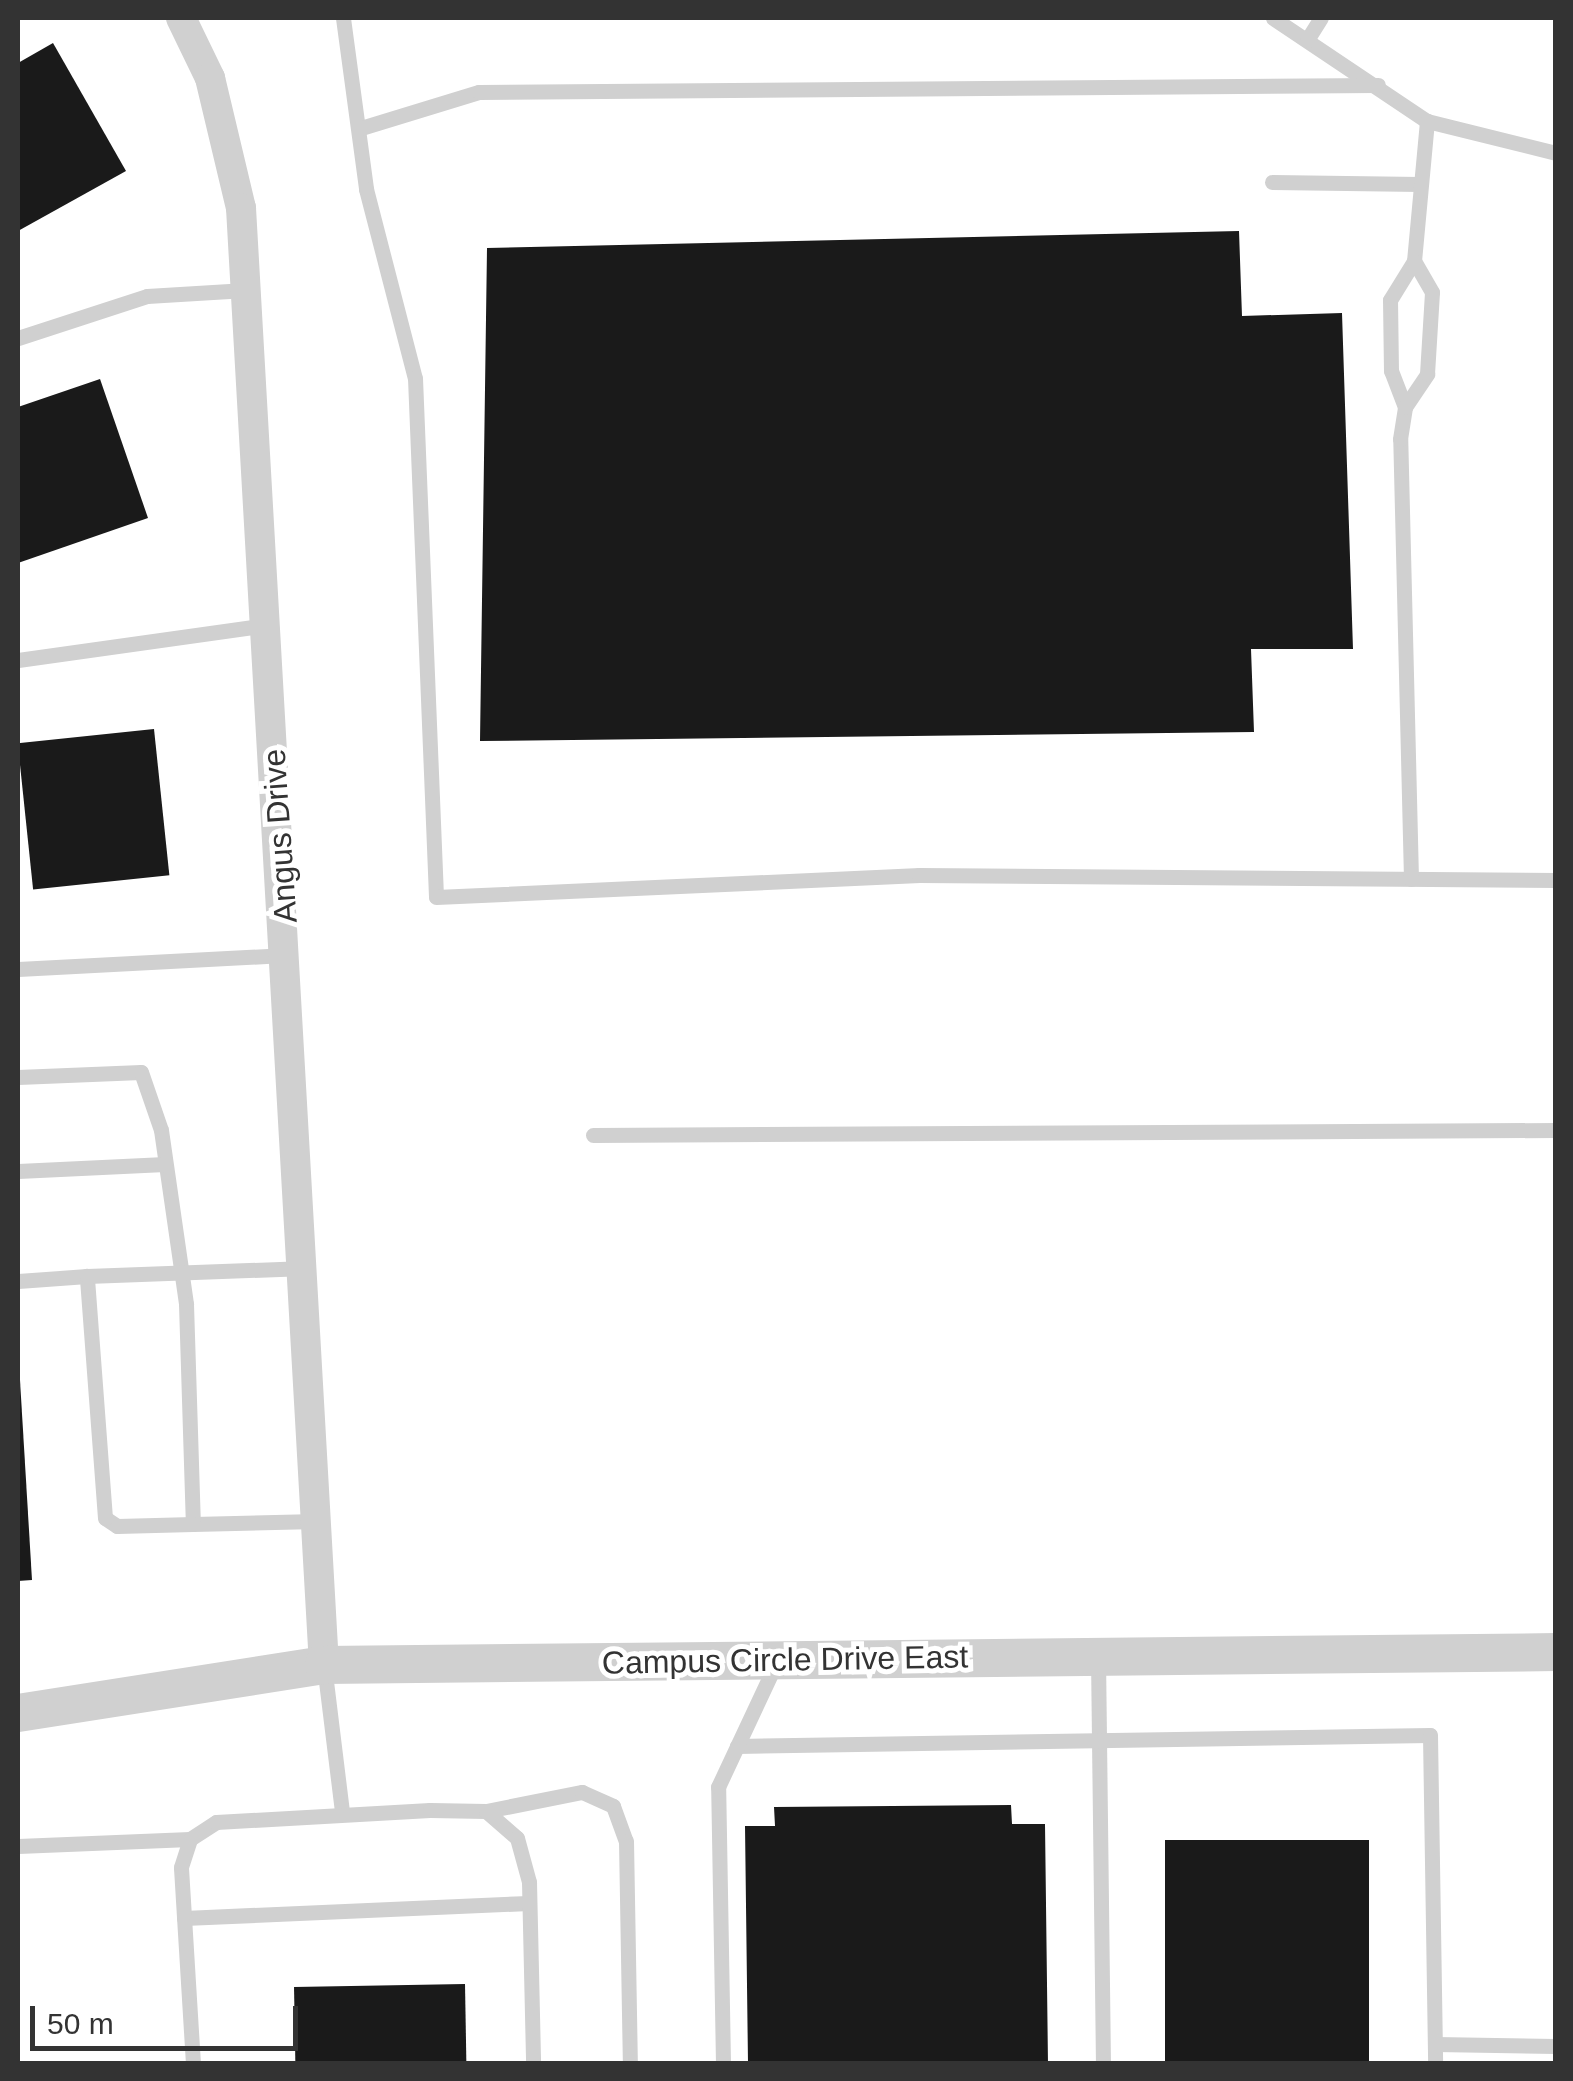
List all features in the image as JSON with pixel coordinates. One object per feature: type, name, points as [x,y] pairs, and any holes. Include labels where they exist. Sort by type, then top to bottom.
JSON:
[{"type":"street","name":"Angus Drive","points":[[182,18],[210,78],[241,208],[306,1268],[324,1665]]},
{"type":"street","name":"Campus Circle Drive East","points":[[18,1713],[324,1665],[1556,1652]]},
{"type":"lane","points":[[343,18],[361,128],[366,189],[415,378],[436,896],[919,875],[1556,880]]},
{"type":"lane","points":[[1273,18],[1427,121],[1556,153]]},
{"type":"lane","points":[[1307,40],[1322,18]]},
{"type":"lane","points":[[361,128],[479,92],[1378,85]]},
{"type":"lane","points":[[1410,879],[1405,407],[1390,371],[1390,300],[1414,261],[1427,121]]},
{"type":"lane","points":[[1272,182],[1420,184]]},
{"type":"lane","points":[[1405,407],[1428,354],[1432,292],[1414,261]]},
{"type":"lane","points":[[18,338],[146,296],[246,290]]},
{"type":"lane","points":[[18,660],[267,624]]},
{"type":"lane","points":[[18,970],[288,955]]},
{"type":"lane","points":[[18,1077],[140,1072],[164,1164],[181,1267],[193,1524]]},
{"type":"lane","points":[[592,1134],[1556,1130]]},
{"type":"lane","points":[[18,1171],[164,1164]]},
{"type":"lane","points":[[18,1280],[181,1267],[306,1268]]},
{"type":"lane","points":[[88,1276],[105,1518],[117,1526],[317,1521]]},
{"type":"lane","points":[[1098,1657],[1103,2064]]},
{"type":"lane","points":[[723,2064],[718,1787],[777,1660]]},
{"type":"lane","points":[[324,1665],[342,1812]]},
{"type":"lane","points":[[737,1746],[1430,1734],[1435,2064]]},
{"type":"lane","points":[[18,1846],[190,1838],[216,1822],[342,1812],[486,1812],[582,1792],[613,1806],[626,1841],[630,2064]]},
{"type":"lane","points":[[486,1812],[517,1838],[529,1903],[532,2064]]},
{"type":"lane","points":[[190,1838],[181,1866],[193,2064]]},
{"type":"lane","points":[[184,1918],[529,1903]]},
{"type":"lane","points":[[1434,2044],[1556,2046]]},
{"type":"building","points":[[53,43],[126,171],[18,231],[18,63]]},
{"type":"building","points":[[1239,231],[1242,316],[1342,313],[1353,649],[1251,649],[1254,732],[480,741],[487,248]]},
{"type":"building","points":[[100,379],[148,518],[18,563],[18,407]]},
{"type":"building","points":[[154,729],[169,875],[33,890],[18,743]]},
{"type":"building","points":[[18,1347],[32,1580],[18,1581]]},
{"type":"building","points":[[1011,1805],[1012,1824],[1045,1824],[1048,2064],[748,2064],[745,1826],[775,1826],[774,1807]]},
{"type":"building","points":[[1165,1840],[1369,1840],[1369,2064],[1165,2064]]},
{"type":"building","points":[[465,1984],[466,2064],[295,2064],[294,1987]]}]
